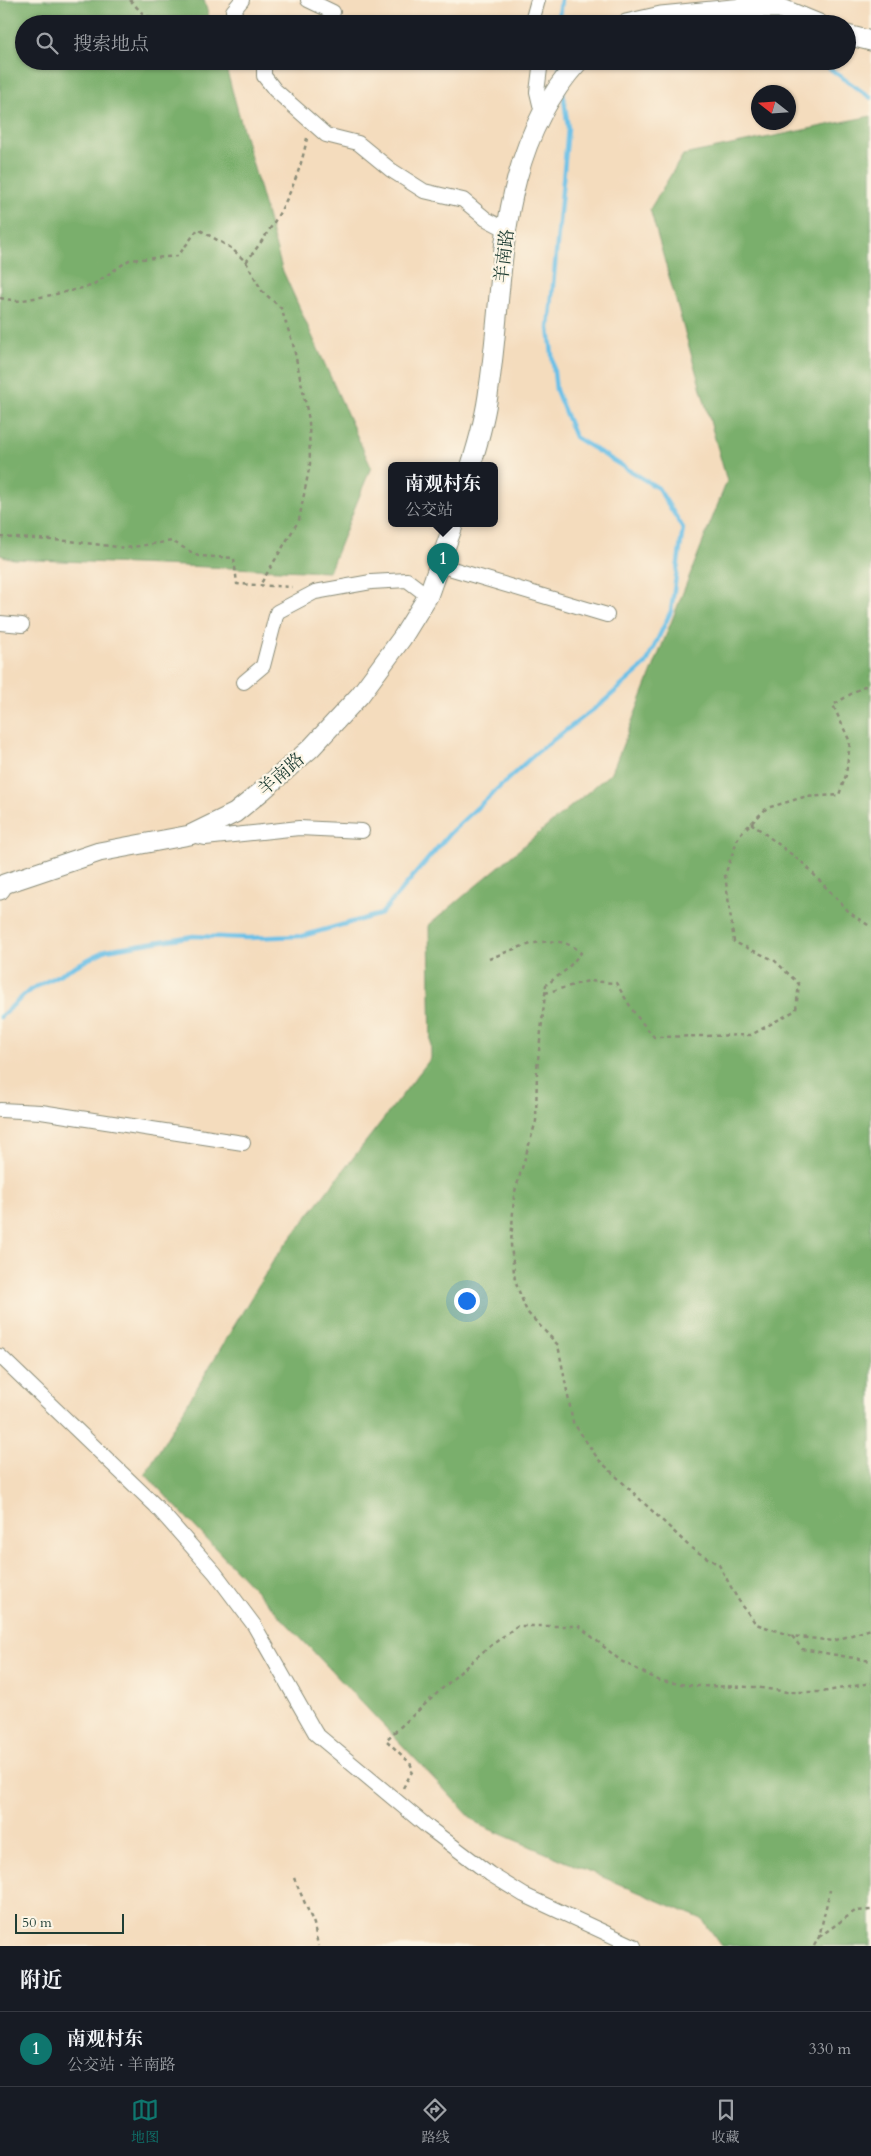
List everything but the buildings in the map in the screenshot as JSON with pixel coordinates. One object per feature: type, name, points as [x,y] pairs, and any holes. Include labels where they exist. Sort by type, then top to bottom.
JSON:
[{"type":"street","points":[[308,0],[333,12],[332,15]]},
{"type":"street","points":[[534,15],[538,0]]},
{"type":"street","points":[[672,15],[750,8],[777,8],[801,15]]},
{"type":"street","points":[[856,37],[871,41]]},
{"type":"street","points":[[264,70],[264,76],[275,90],[298,109],[310,123],[326,135],[358,143],[391,170],[424,191],[463,200],[486,219],[507,230]]},
{"type":"street","points":[[540,70],[537,92],[544,110]]},
{"type":"street","name":"羊南路","points":[[472,462],[482,430],[490,388],[513,188],[522,157],[544,110],[572,70]]},
{"type":"street","name":"羊南路","points":[[1,886],[99,852],[190,834],[235,813],[311,748],[360,695],[402,638],[428,596],[453,527]]},
{"type":"street","points":[[439,565],[606,615]]},
{"type":"street","points":[[244,682],[263,666],[276,612],[315,592],[370,582],[407,580],[428,596]]},
{"type":"street","points":[[0,623],[22,625]]},
{"type":"street","points":[[190,834],[206,838],[299,828],[362,830]]},
{"type":"street","points":[[0,1110],[41,1112],[243,1143]]},
{"type":"street","points":[[0,1356],[156,1506],[215,1573],[254,1625],[316,1734],[429,1828],[499,1880],[524,1895],[634,1946]]},
{"type":"path","points":[[130,0],[144,15]]},
{"type":"path","points":[[216,15],[238,6]]},
{"type":"path","points":[[246,262],[262,242],[292,193],[304,155],[310,123]]},
{"type":"path","points":[[0,298],[17,301],[91,286],[130,260],[178,256],[198,229],[231,248],[246,262],[262,291],[281,308],[293,344],[309,420],[310,464],[298,520],[260,585]]},
{"type":"path","points":[[0,537],[70,541],[126,548],[172,541],[198,556],[234,558],[237,584],[285,586],[315,592]]},
{"type":"path","points":[[545,992],[588,981],[616,983],[635,1014],[654,1037],[750,1035],[796,1010],[798,984],[774,960],[734,942],[724,875],[739,835],[767,808],[804,797],[838,795],[846,775],[850,742],[833,706],[864,686],[871,687]]},
{"type":"path","points":[[751,823],[804,864],[850,913],[871,927]]},
{"type":"path","points":[[490,958],[508,951],[553,940],[574,946],[581,953],[566,970],[546,985],[537,1069],[536,1121],[514,1195],[511,1245],[516,1281],[527,1312],[558,1346],[574,1422],[598,1459],[691,1548],[719,1565],[736,1598],[756,1624],[792,1636],[833,1642],[871,1629]]},
{"type":"path","points":[[396,1800],[412,1770],[410,1763],[386,1740],[480,1654],[517,1626],[579,1626],[621,1661],[660,1680],[669,1682],[695,1686],[747,1687],[796,1692],[822,1692],[871,1683]]},
{"type":"path","points":[[792,1636],[802,1649],[871,1661]]},
{"type":"path","points":[[294,1878],[314,1924],[318,1946]]},
{"type":"path","points":[[820,1937],[830,1890]]},
{"type":"path","points":[[814,1946],[820,1937],[855,1911],[871,1910]]},
{"type":"green space","points":[[0,0],[204,0],[208,15],[15,15],[15,70],[227,70],[282,269],[371,467],[329,572],[13,559],[0,555]]},
{"type":"green space","points":[[871,116],[871,1946],[722,1946],[702,1919],[477,1824],[145,1474],[275,1258],[431,1058],[429,925],[612,772],[727,481],[650,209],[683,155]]},
{"type":"waterway","points":[[559,15],[561,0]]},
{"type":"waterway","points":[[560,70],[561,76]]},
{"type":"waterway","points":[[832,70],[871,98]]},
{"type":"waterway","points":[[0,1017],[30,990],[106,950],[193,936],[248,938],[302,936],[381,914],[451,832],[536,753],[602,703],[646,664],[671,611],[683,528],[658,488],[575,437],[556,390],[549,328],[568,128],[563,92]]},
{"type":"place","name":"南观村东","points":[[443,584]]}]
